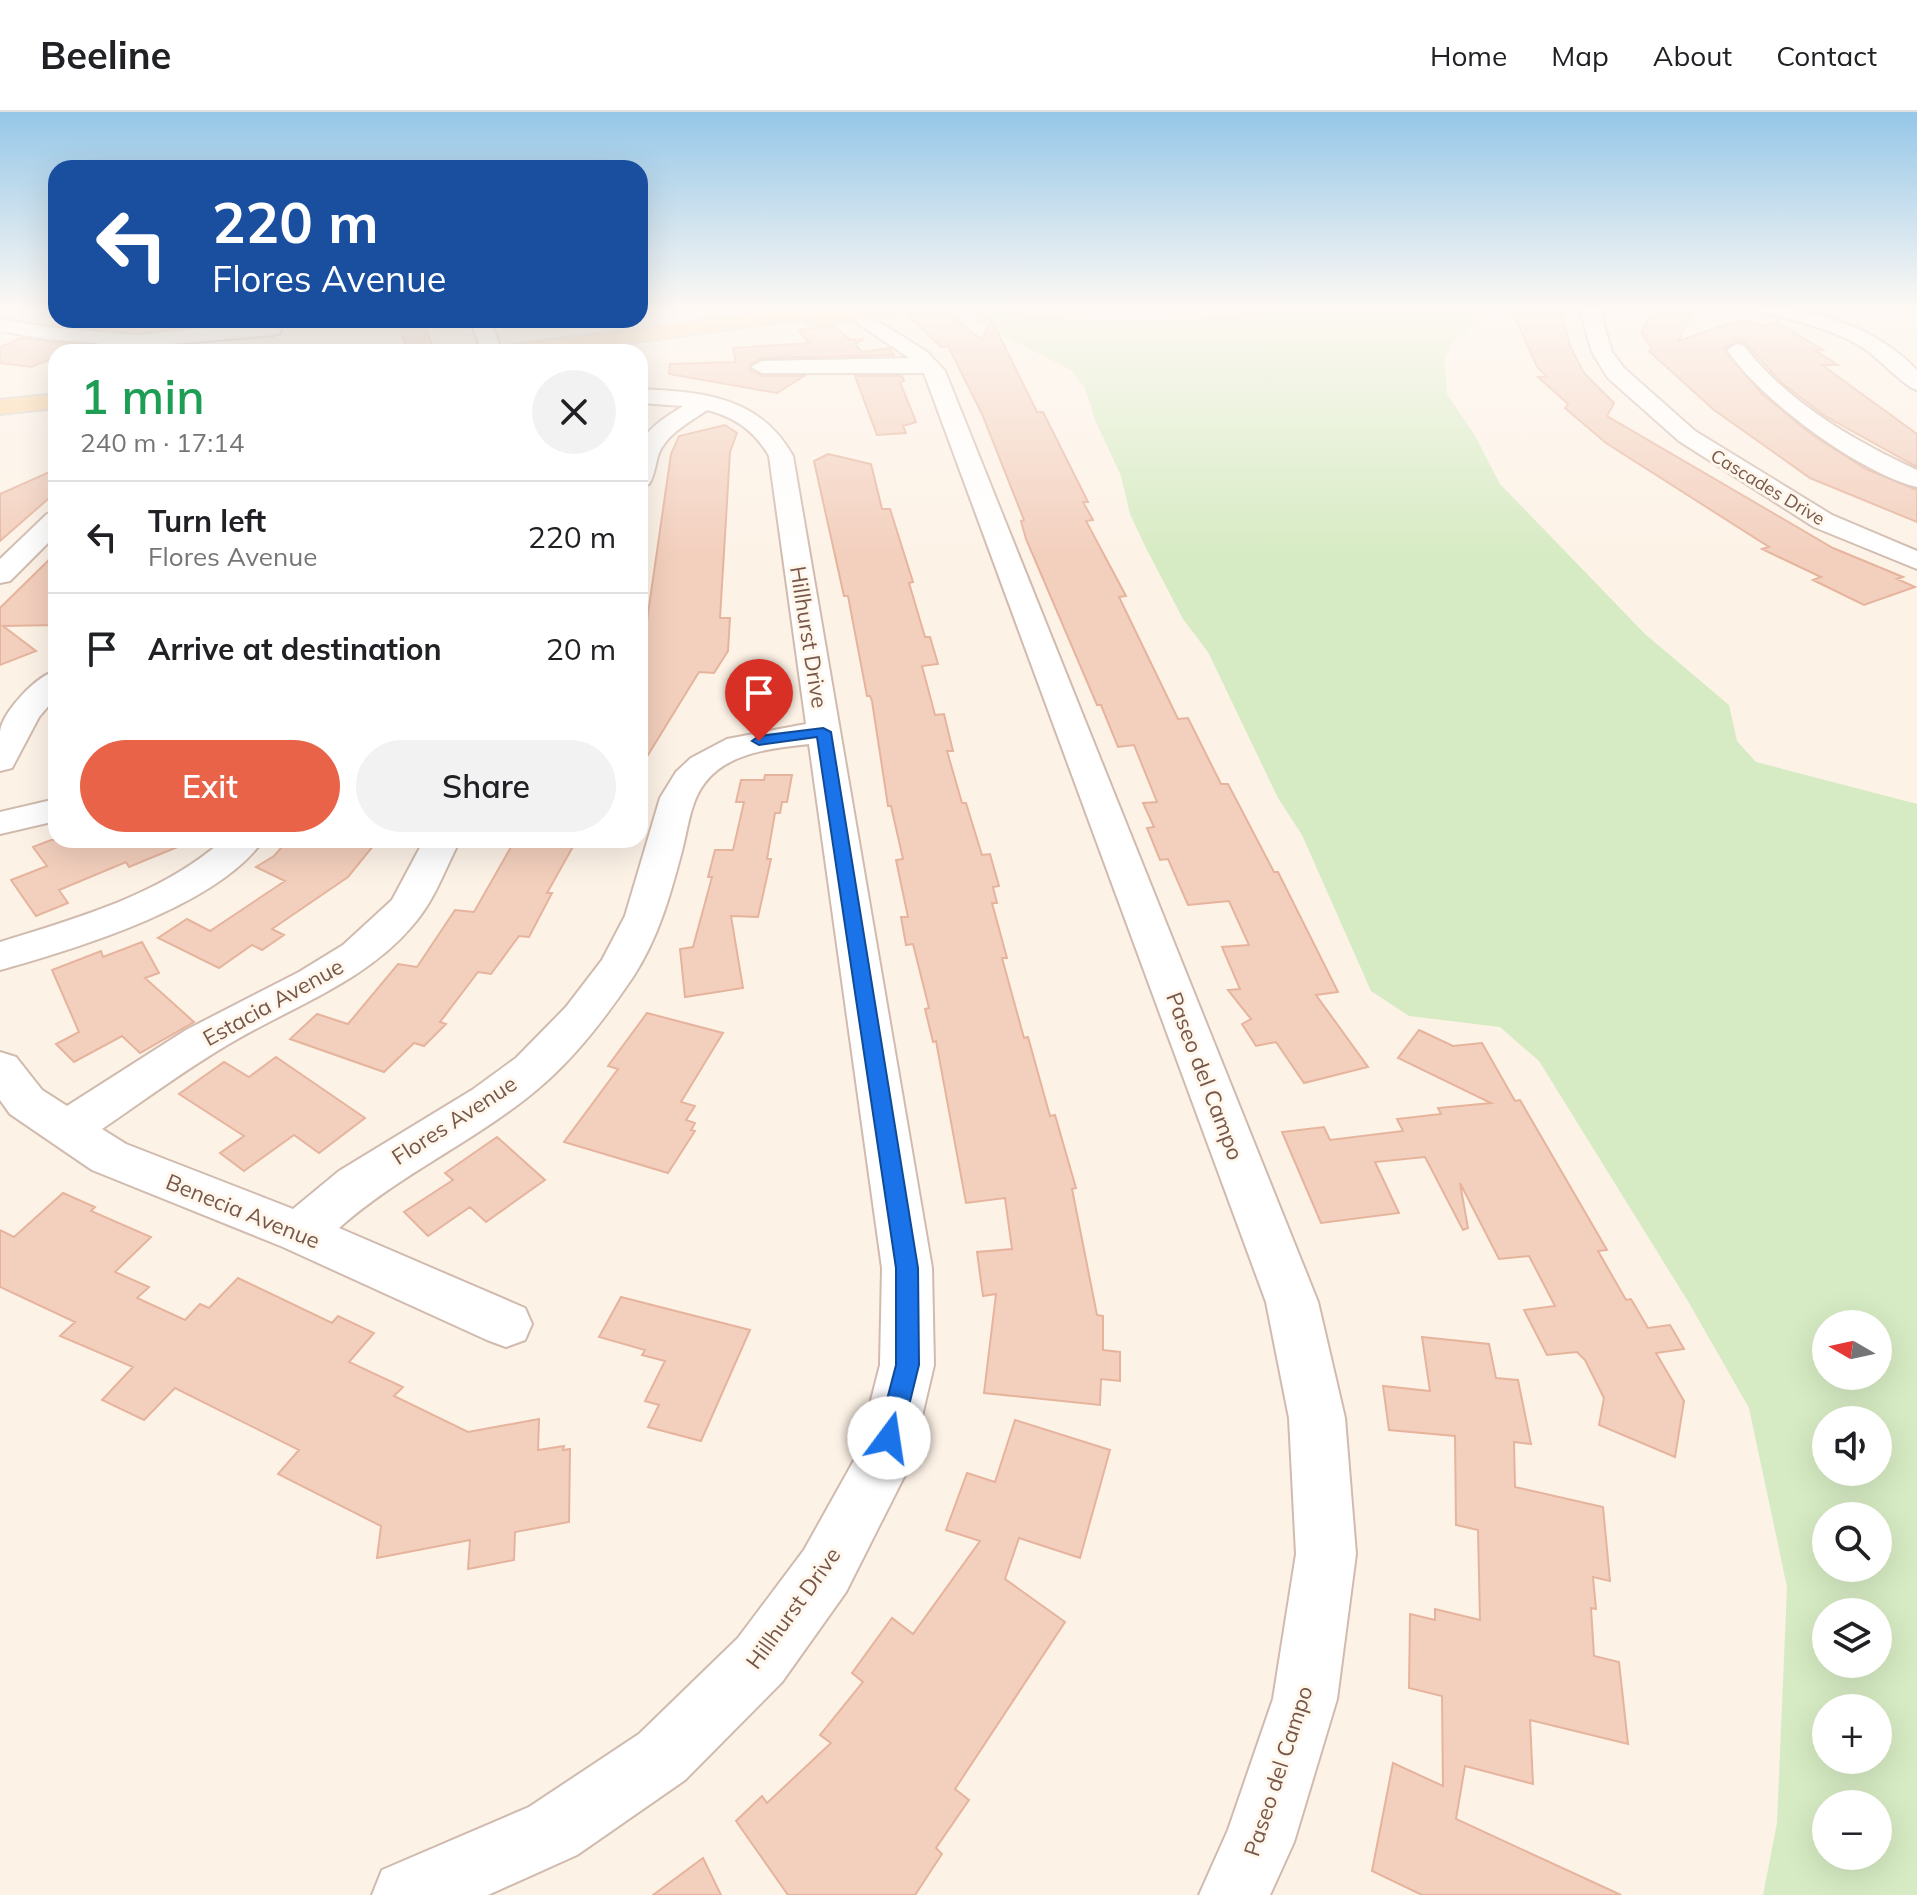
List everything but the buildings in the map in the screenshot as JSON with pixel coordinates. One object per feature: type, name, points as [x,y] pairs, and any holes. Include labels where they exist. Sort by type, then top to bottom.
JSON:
[{"type":"main road","points":[[0,407],[48,402]]},
{"type":"main road","points":[[0,415],[48,410]]},
{"type":"street","name":"Paseo del Campo","points":[[942,391],[1292,1302],[1317,1418],[1326,1554],[1305,1699],[1259,1842],[1234,1895]]},
{"type":"street","name":"Cascades Drive","points":[[1637,391],[1687,436],[1823,521],[1917,561]]},
{"type":"street","points":[[1778,391],[1836,437],[1917,479]]},
{"type":"street","name":"Hillhurst Drive","points":[[407,1895],[553,1831],[662,1757],[760,1660],[825,1571],[883,1463],[907,1365],[907,1268],[781,456],[774,440],[759,424],[734,411],[704,402],[648,397]]},
{"type":"street","points":[[648,451],[655,438],[704,402]]},
{"type":"street","points":[[0,575],[48,528]]},
{"type":"street","points":[[0,761],[17,722],[33,700],[48,687]]},
{"type":"street","name":"Flores Avenue","points":[[300,1233],[356,1184],[488,1102],[532,1069],[581,1018],[619,966],[645,916],[678,798],[684,782],[697,768],[716,756],[759,741],[823,732]]},
{"type":"street","points":[[0,823],[48,812]]},
{"type":"street","points":[[0,956],[83,930],[139,908],[193,880],[235,848]]},
{"type":"street","name":"Estacia Avenue","points":[[66,1130],[218,1031],[314,983],[364,951],[418,893],[438,848]]},
{"type":"street","name":"Benecia Avenue","points":[[0,1068],[26,1102],[109,1157],[300,1233],[506,1324]]},
{"type":"green space","points":[[1086,391],[1447,391],[1500,484],[1645,634],[1729,705],[1737,741],[1756,762],[1917,804],[1917,1895],[1763,1895],[1777,1823],[1787,1587],[1749,1408],[1689,1303],[1539,1061],[1500,1027],[1409,1016],[1371,991],[1302,835],[1278,798],[1208,652],[1183,619],[1146,548],[1130,514],[1121,476],[1095,420]]},
{"type":"route","points":[[759,741],[823,732],[907,1268],[907,1365],[889,1438]]}]
